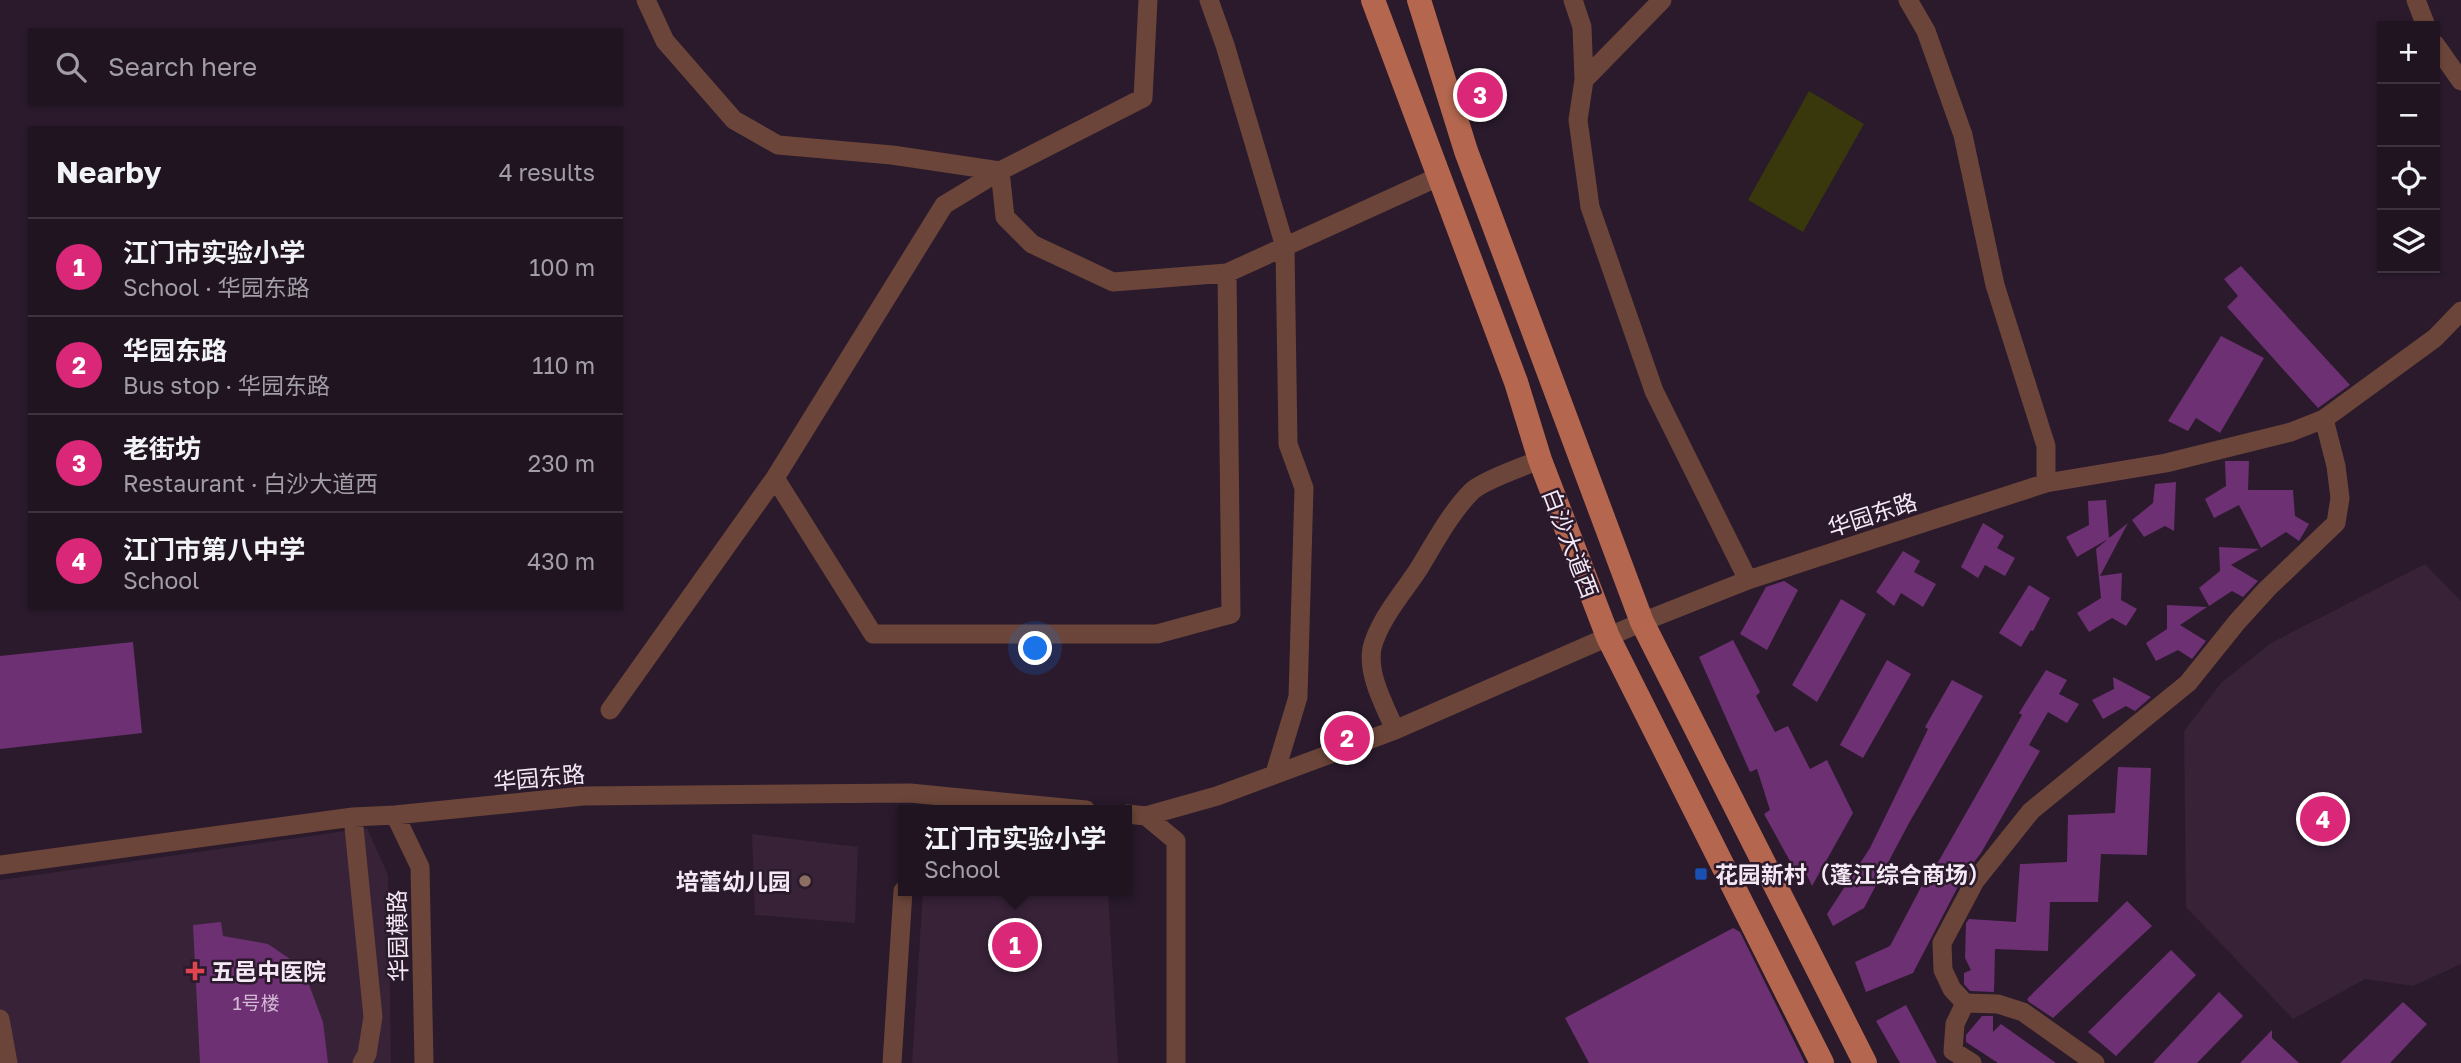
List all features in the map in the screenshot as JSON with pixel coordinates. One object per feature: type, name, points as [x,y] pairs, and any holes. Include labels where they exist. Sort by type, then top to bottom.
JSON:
[{"type":"main road","name":"白沙大道西","points":[[1373,0],[1516,382],[1540,460],[1608,637],[1822,1063]]},
{"type":"main road","name":"白沙大道西","points":[[1419,0],[1466,151],[1642,622],[1865,1063]]},
{"type":"street","points":[[646,0],[665,41],[734,120],[778,145],[892,155],[1000,171]]},
{"type":"street","points":[[610,710],[775,478],[944,205],[1000,171],[1143,99],[1149,0]]},
{"type":"street","points":[[1209,0],[1285,247],[1288,444],[1304,488],[1298,697],[1275,774]]},
{"type":"street","points":[[1573,0],[1582,27],[1584,80],[1578,120],[1590,207],[1654,391],[1748,580]]},
{"type":"street","points":[[1584,80],[1662,0]]},
{"type":"street","points":[[1908,0],[1926,31],[1963,135],[1995,285],[2046,446],[2046,483]]},
{"type":"street","points":[[2416,0],[2424,21]]},
{"type":"street","points":[[2440,51],[2461,82]]},
{"type":"street","points":[[1000,171],[1005,217],[1032,244],[1113,282],[1227,273],[1438,177]]},
{"type":"street","points":[[775,478],[873,634],[1157,634],[1231,614],[1227,273]]},
{"type":"street","name":"华园东路","points":[[1136,815],[1217,796],[1395,730],[1642,622],[1748,580],[2046,483],[2166,463],[2291,432],[2324,419],[2435,338],[2461,311]]},
{"type":"street","points":[[2095,1063],[2023,1012],[1998,1004],[1965,1003],[1952,989],[1943,970],[1942,943],[1975,881],[2031,811],[2188,683],[2245,614],[2336,523],[2340,498],[2324,419]]},
{"type":"street","points":[[1395,730],[1372,667],[1372,650],[1379,630],[1448,523],[1474,489],[1540,460]]},
{"type":"street","name":"华园东路","points":[[0,865],[353,817],[583,796],[975,805]]},
{"type":"street","name":"华园横路","points":[[395,815],[420,867],[424,1063]]},
{"type":"street","points":[[1136,815],[1176,841],[1176,1063]]},
{"type":"street","points":[[353,817],[373,1017],[367,1054],[362,1063]]},
{"type":"street","points":[[892,1063],[903,896]]},
{"type":"street","points":[[1965,1003],[1955,1024],[1953,1051],[1972,1063]]},
{"type":"street","points":[[0,1018],[8,1063]]},
{"type":"shaded area","points":[[1809,91],[1864,124],[1803,232],[1748,200]]},
{"type":"shaded area","points":[[2425,564],[2461,601],[2461,964],[2413,986],[2365,979],[2293,1019],[2186,907],[2184,731],[2221,683],[2271,643]]},
{"type":"shaded area","name":"五邑中医院","points":[[367,828],[388,875],[391,1063],[0,1063],[0,880]]},
{"type":"shaded area","name":"培蕾幼儿园","points":[[752,834],[858,847],[855,923],[755,915]]},
{"type":"shaded area","points":[[923,896],[1108,896],[1118,1063],[912,1063]]},
{"type":"building","points":[[2241,266],[2350,385],[2318,408],[2227,307],[2238,296],[2224,279]]},
{"type":"building","points":[[2221,336],[2264,358],[2220,433],[2196,418],[2188,431],[2168,421]]},
{"type":"building","points":[[2225,461],[2249,461],[2248,490],[2293,490],[2295,516],[2309,524],[2299,541],[2286,532],[2261,548],[2239,505],[2214,518],[2205,499],[2226,486]]},
{"type":"building","points":[[2176,482],[2174,531],[2165,526],[2144,537],[2132,520],[2153,503],[2155,484]]},
{"type":"building","points":[[2106,500],[2109,538],[2128,523],[2100,576],[2122,573],[2121,600],[2137,609],[2126,626],[2112,618],[2089,632],[2077,613],[2101,598],[2096,549],[2108,539],[2077,557],[2066,537],[2089,525],[2088,501]]},
{"type":"building","points":[[1983,523],[2004,536],[1997,548],[2015,558],[2005,576],[1985,565],[1978,578],[1961,567]]},
{"type":"building","points":[[2219,547],[2259,549],[2231,565],[2258,581],[2243,597],[2232,591],[2209,606],[2199,588],[2220,571]]},
{"type":"building","points":[[1903,551],[1920,561],[1914,572],[1936,584],[1923,607],[1901,593],[1894,606],[1876,592]]},
{"type":"building","points":[[1784,581],[1798,590],[1767,650],[1740,634],[1766,587]]},
{"type":"building","points":[[2029,585],[2050,598],[2033,631],[2031,630],[2021,647],[1999,633]]},
{"type":"building","points":[[1841,599],[1866,614],[1817,702],[1792,685]]},
{"type":"building","points":[[2167,605],[2207,607],[2180,625],[2206,641],[2192,659],[2178,650],[2156,661],[2146,643],[2167,629]]},
{"type":"building","points":[[1733,640],[1760,692],[1756,696],[1775,732],[1788,726],[1810,769],[1827,760],[1853,813],[1812,886],[1806,873],[1796,872],[1764,814],[1770,810],[1757,769],[1750,772],[1699,657]]},
{"type":"building","points":[[133,642],[142,733],[0,749],[0,656]]},
{"type":"building","points":[[1887,660],[1911,674],[1863,758],[1840,745]]},
{"type":"building","points":[[2046,670],[2067,680],[2059,694],[2079,704],[2067,723],[2048,712],[2029,745],[2040,751],[1981,853],[1964,875],[1913,973],[1866,992],[1855,962],[1890,946],[1930,870],[1933,871],[2022,715],[2019,713]]},
{"type":"building","points":[[2113,677],[2151,697],[2135,711],[2126,706],[2103,719],[2092,700],[2114,689]]},
{"type":"building","points":[[1952,680],[1983,696],[1909,823],[1864,908],[1833,926],[1827,914],[1870,848],[1928,729],[1925,727]]},
{"type":"building","points":[[2118,767],[2151,768],[2147,855],[2101,854],[2098,902],[2050,902],[2048,951],[1995,949],[1994,992],[1970,991],[1964,984],[1964,973],[1971,970],[1965,958],[1966,923],[1969,919],[2016,922],[2020,864],[2067,862],[2068,815],[2115,813]]},
{"type":"building","points":[[2127,901],[2152,926],[2053,1018],[2029,1002],[2027,999]]},
{"type":"building","points":[[221,922],[223,936],[268,944],[296,963],[308,982],[323,1022],[328,1063],[200,1063],[193,925]]},
{"type":"building","points":[[1733,928],[1740,932],[1805,1063],[1589,1063],[1565,1018]]},
{"type":"building","points":[[2171,950],[2196,975],[2116,1056],[2088,1032]]},
{"type":"building","points":[[2219,992],[2243,1016],[2197,1063],[2153,1063]]},
{"type":"building","points":[[2403,1002],[2427,1024],[2390,1063],[2340,1063]]},
{"type":"building","points":[[1906,1005],[1937,1063],[1900,1063],[1876,1021]]},
{"type":"building","points":[[1982,1016],[1993,1016],[1993,1032],[2001,1024],[2056,1063],[1998,1063],[1966,1042],[1966,1035]]},
{"type":"building","points":[[2272,1030],[2272,1038],[2299,1063],[2240,1063]]},
{"type":"place","name":"老街坊","points":[[1480,95]]},
{"type":"place","name":"华园东路","points":[[1347,738]]},
{"type":"place","name":"江门市第八中学","points":[[2323,819]]},
{"type":"place","name":"花园新村（蓬江综合商场）","points":[[1701,874]]},
{"type":"place","name":"培蕾幼儿园","points":[[805,881]]},
{"type":"place","name":"江门市实验小学","points":[[1015,945]]},
{"type":"place","name":"五邑中医院","points":[[195,971]]}]
